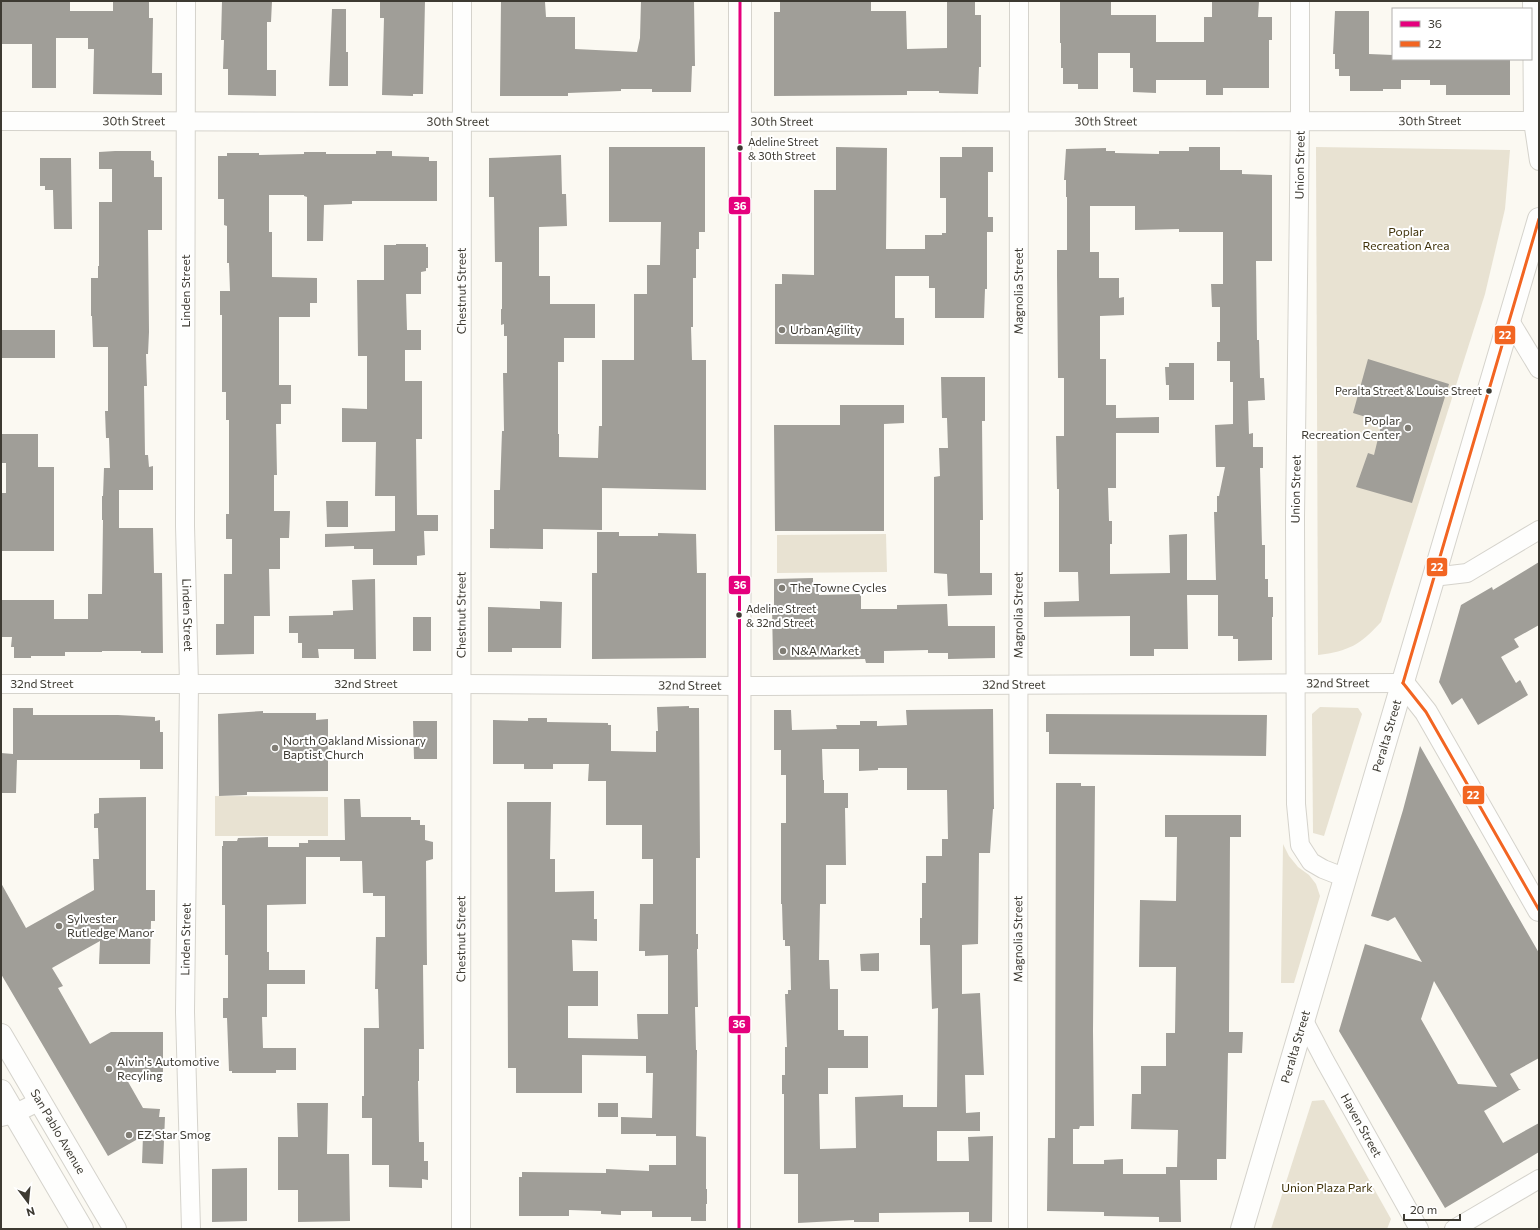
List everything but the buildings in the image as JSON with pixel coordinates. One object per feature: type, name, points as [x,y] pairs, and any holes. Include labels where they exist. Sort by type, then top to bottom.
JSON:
[{"type":"main road","points":[[739,1229],[740,1]]},
{"type":"main road","name":"Peralta Street","points":[[1242,1229],[1539,220]]},
{"type":"main road","points":[[1403,682],[1426,712],[1539,910]]},
{"type":"main road","name":"San Pablo Avenue","points":[[1,1035],[115,1229]]},
{"type":"main road","points":[[1,1091],[8,1115],[82,1229]]},
{"type":"street","name":"Linden Street","points":[[186,1],[185,526],[189,684],[185,1012],[191,1229]]},
{"type":"street","name":"Chestnut Street","points":[[461,1229],[462,1]]},
{"type":"street","name":"Magnolia Street","points":[[1018,1229],[1019,1]]},
{"type":"street","name":"Union Street","points":[[1300,1],[1295,518],[1296,804],[1300,845],[1311,862],[1323,869],[1346,878]]},
{"type":"street","points":[[1532,1],[1536,121],[1539,161]]},
{"type":"street","name":"30th Street","points":[[1,121],[1536,121]]},
{"type":"street","points":[[1510,321],[1539,369]]},
{"type":"street","points":[[1433,577],[1467,573],[1539,530]]},
{"type":"street","name":"32nd Street","points":[[1,684],[461,684],[740,686],[1403,682]]},
{"type":"street","name":"Haven Street","points":[[1304,1021],[1419,1229]]},
{"type":"street","points":[[8,1115],[40,1101]]},
{"type":"street","points":[[1454,1229],[1539,1179]]},
{"type":"green space","name":"Poplar Recreation Area","points":[[1316,147],[1510,150],[1505,209],[1485,294],[1381,622],[1367,636],[1353,646],[1318,655]]},
{"type":"green space","points":[[886,534],[887,572],[777,573],[777,535]]},
{"type":"green space","points":[[1320,707],[1358,708],[1362,714],[1324,836],[1313,833],[1312,714]]},
{"type":"green space","points":[[215,796],[328,797],[328,836],[215,836]]},
{"type":"green space","points":[[1283,844],[1289,856],[1298,867],[1309,875],[1316,884],[1320,896],[1294,983],[1281,983]]},
{"type":"green space","name":"Union Plaza Park","points":[[1324,1100],[1391,1219],[1387,1229],[1271,1229],[1312,1101]]},
{"type":"transit line","name":"36","points":[[739,1229],[740,1]]},
{"type":"transit line","name":"22","points":[[1403,683],[1539,219]]},
{"type":"transit line","name":"22","points":[[1403,683],[1426,712],[1539,910]]},
{"type":"place","name":"Adeline Street & 30th Street","points":[[740,148]]},
{"type":"place","name":"Urban Agility","points":[[782,330]]},
{"type":"place","name":"Peralta Street & Louise Street","points":[[1489,391]]},
{"type":"place","name":"Poplar Recreation Center","points":[[1408,428]]},
{"type":"place","name":"The Towne Cycles","points":[[782,588]]},
{"type":"place","name":"Adeline Street & 32nd Street","points":[[739,615]]},
{"type":"place","name":"N&A Market","points":[[783,651]]},
{"type":"place","name":"North Oakland Missionary Baptist Church","points":[[275,748]]},
{"type":"place","name":"Sylvester Rutledge Manor","points":[[59,926]]},
{"type":"place","name":"Alvin's Automotive Recyling","points":[[109,1069]]},
{"type":"place","name":"EZ Star Smog","points":[[129,1135]]}]
